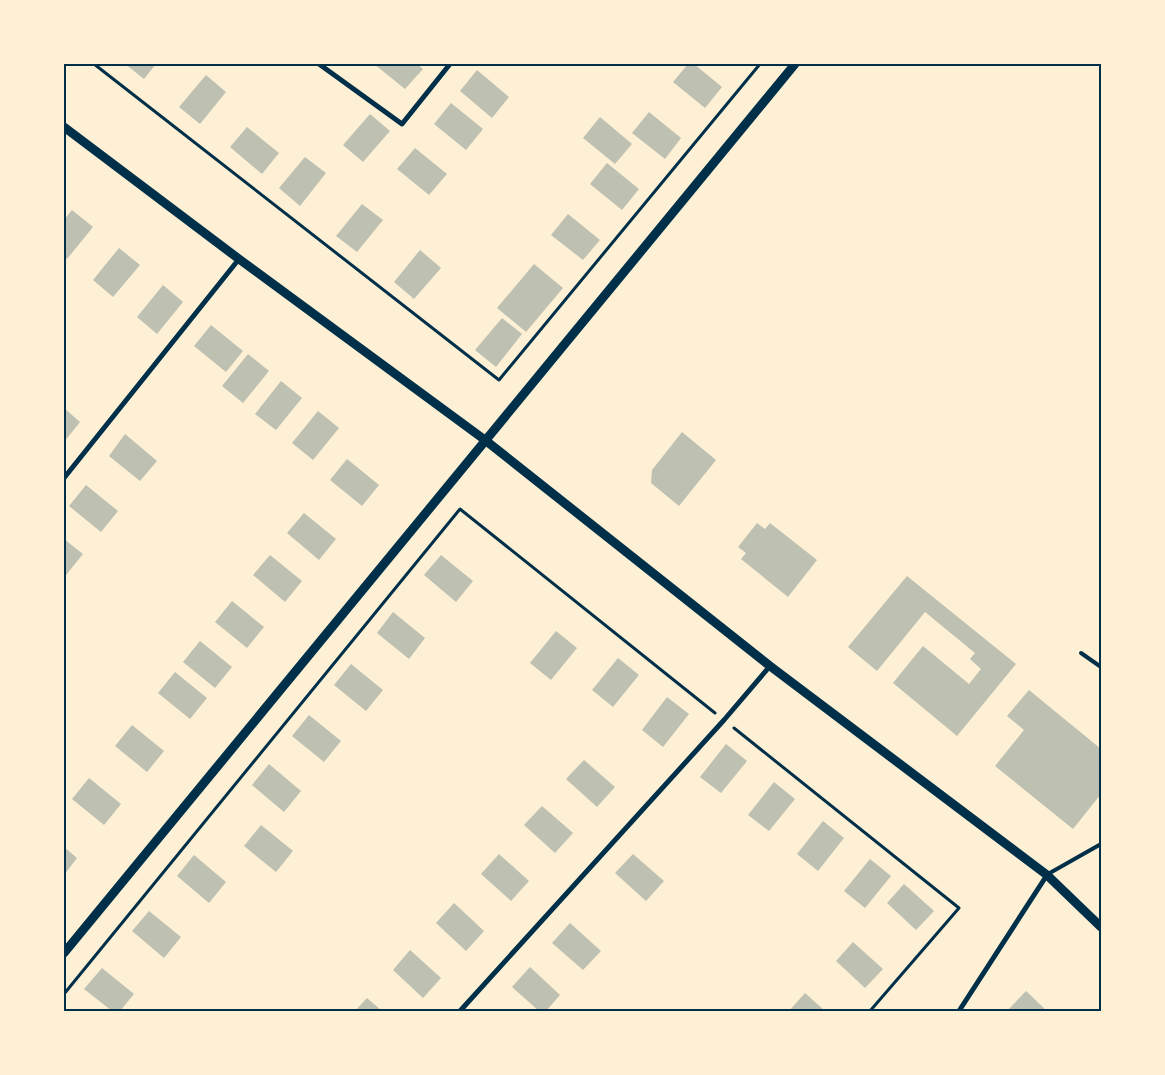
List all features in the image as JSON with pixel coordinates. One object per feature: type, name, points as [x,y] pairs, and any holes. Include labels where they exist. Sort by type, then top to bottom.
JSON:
[{"type":"street","points":[[319,64],[402,124],[450,64]]},
{"type":"street","points":[[64,953],[795,64]]},
{"type":"street","points":[[64,127],[239,259],[486,440],[770,666],[1046,875],[1101,927]]},
{"type":"street","points":[[64,478],[239,259]]},
{"type":"street","points":[[460,1011],[724,720],[770,666]]},
{"type":"street","points":[[959,1011],[1046,875]]},
{"type":"lane","points":[[1081,653],[1101,667]]},
{"type":"lane","points":[[1046,875],[1101,844]]},
{"type":"lane","points":[[1096,847],[1101,851]]},
{"type":"path","points":[[94,64],[499,380],[760,64]]},
{"type":"path","points":[[64,994],[460,509],[959,908],[870,1011]]},
{"type":"building","points":[[125,64],[156,64],[144,79]]},
{"type":"building","points":[[374,64],[417,64],[423,69],[405,89]]},
{"type":"building","points":[[688,64],[694,64],[722,87],[705,108],[673,82]]},
{"type":"building","points":[[477,70],[509,97],[492,118],[460,91]]},
{"type":"building","points":[[206,75],[226,92],[200,124],[179,107]]},
{"type":"building","points":[[451,103],[483,129],[466,150],[434,124]]},
{"type":"building","points":[[649,112],[681,138],[665,159],[632,133]]},
{"type":"building","points":[[370,114],[390,131],[363,162],[343,145]]},
{"type":"building","points":[[600,117],[632,144],[615,164],[583,138]]},
{"type":"building","points":[[247,127],[279,153],[262,174],[230,147]]},
{"type":"building","points":[[415,148],[447,174],[429,195],[397,169]]},
{"type":"building","points":[[305,157],[326,173],[300,206],[279,188]]},
{"type":"building","points":[[607,163],[639,189],[622,210],[590,184]]},
{"type":"building","points":[[362,204],[383,220],[357,252],[336,236]]},
{"type":"building","points":[[72,210],[93,227],[67,259],[64,257],[64,220]]},
{"type":"building","points":[[568,214],[600,240],[583,260],[551,235]]},
{"type":"building","points":[[119,248],[140,265],[113,297],[93,280]]},
{"type":"building","points":[[420,250],[441,268],[414,299],[394,282]]},
{"type":"building","points":[[534,264],[563,288],[526,332],[497,308]]},
{"type":"building","points":[[163,285],[183,302],[157,334],[137,317]]},
{"type":"building","points":[[502,318],[522,334],[496,367],[475,350]]},
{"type":"building","points":[[211,325],[243,351],[226,372],[194,346]]},
{"type":"building","points":[[248,354],[269,371],[243,403],[222,386]]},
{"type":"building","points":[[281,381],[302,398],[276,430],[255,414]]},
{"type":"building","points":[[64,408],[80,422],[64,442]]},
{"type":"building","points":[[318,411],[339,428],[313,460],[292,443]]},
{"type":"building","points":[[682,432],[716,460],[679,506],[651,483],[652,470]]},
{"type":"building","points":[[125,434],[157,461],[140,481],[109,456]]},
{"type":"building","points":[[347,459],[379,485],[362,506],[330,480]]},
{"type":"building","points":[[86,485],[118,511],[101,532],[69,506]]},
{"type":"building","points":[[304,513],[336,539],[319,560],[287,533]]},
{"type":"building","points":[[757,523],[765,529],[770,523],[817,560],[788,597],[741,559],[746,553],[738,547]]},
{"type":"building","points":[[64,539],[83,554],[66,575],[64,573]]},
{"type":"building","points":[[270,555],[302,581],[285,602],[253,575]]},
{"type":"building","points":[[441,555],[473,581],[456,602],[424,575]]},
{"type":"building","points":[[907,576],[1016,664],[957,736],[893,683],[923,646],[969,684],[981,669],[970,659],[975,653],[925,612],[877,671],[848,647]]},
{"type":"building","points":[[232,601],[264,627],[247,648],[215,622]]},
{"type":"building","points":[[393,612],[425,638],[409,659],[377,633]]},
{"type":"building","points":[[556,631],[577,648],[551,680],[530,663]]},
{"type":"building","points":[[200,641],[232,667],[215,688],[183,662]]},
{"type":"building","points":[[618,658],[639,675],[613,707],[592,690]]},
{"type":"building","points":[[351,664],[383,690],[366,711],[334,685]]},
{"type":"building","points":[[175,672],[207,698],[190,719],[158,693]]},
{"type":"building","points":[[1029,690],[1101,749],[1101,794],[1073,829],[995,766],[1024,730],[1007,716]]},
{"type":"building","points":[[667,697],[689,714],[663,747],[642,730]]},
{"type":"building","points":[[309,715],[341,741],[324,762],[292,736]]},
{"type":"building","points":[[132,725],[164,751],[147,772],[115,746]]},
{"type":"building","points":[[726,744],[747,761],[721,793],[700,777]]},
{"type":"building","points":[[584,760],[615,787],[597,807],[566,779]]},
{"type":"building","points":[[269,764],[301,791],[284,812],[252,785]]},
{"type":"building","points":[[89,778],[121,804],[104,825],[72,799]]},
{"type":"building","points":[[774,782],[795,799],[769,831],[748,815]]},
{"type":"building","points":[[542,806],[573,833],[555,853],[524,825]]},
{"type":"building","points":[[823,821],[844,838],[818,871],[797,854]]},
{"type":"building","points":[[261,825],[293,851],[276,872],[244,846]]},
{"type":"building","points":[[64,847],[77,858],[64,875]]},
{"type":"building","points":[[499,854],[529,881],[511,901],[481,874]]},
{"type":"building","points":[[633,854],[664,881],[646,901],[615,873]]},
{"type":"building","points":[[194,855],[226,882],[209,903],[177,876]]},
{"type":"building","points":[[870,859],[891,876],[865,908],[844,891]]},
{"type":"building","points":[[904,884],[934,911],[916,930],[887,903]]},
{"type":"building","points":[[454,903],[484,931],[466,951],[436,923]]},
{"type":"building","points":[[149,911],[181,937],[164,958],[132,931]]},
{"type":"building","points":[[570,923],[601,951],[583,970],[552,943]]},
{"type":"building","points":[[853,942],[883,969],[865,988],[836,961]]},
{"type":"building","points":[[410,950],[441,978],[423,998],[393,970]]},
{"type":"building","points":[[530,967],[560,995],[546,1011],[539,1011],[512,987]]},
{"type":"building","points":[[102,968],[134,994],[120,1011],[112,1011],[84,989]]},
{"type":"building","points":[[1026,991],[1047,1011],[1007,1011]]},
{"type":"building","points":[[805,993],[825,1011],[789,1011]]},
{"type":"building","points":[[367,998],[382,1011],[355,1011]]}]
